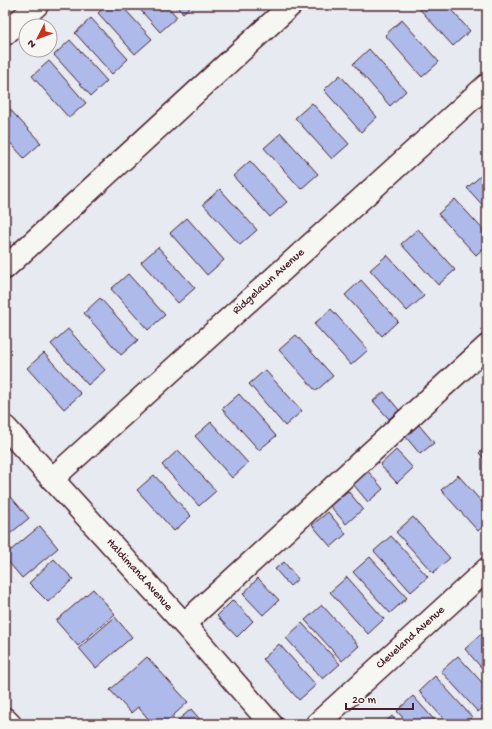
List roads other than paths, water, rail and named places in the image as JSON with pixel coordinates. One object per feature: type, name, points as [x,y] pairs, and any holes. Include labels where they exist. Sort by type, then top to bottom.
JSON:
[{"type":"street","points":[[5,34],[37,5]]},
{"type":"street","points":[[5,268],[291,5]]},
{"type":"street","name":"Ridgelawn Avenue","points":[[52,479],[487,85]]},
{"type":"street","points":[[184,624],[487,346]]},
{"type":"street","name":"Haldimand Avenue","points":[[5,427],[184,624],[271,724]]},
{"type":"street","name":"Cleveland Avenue","points":[[317,724],[487,569]]},
{"type":"street","points":[[5,719],[10,724]]}]
